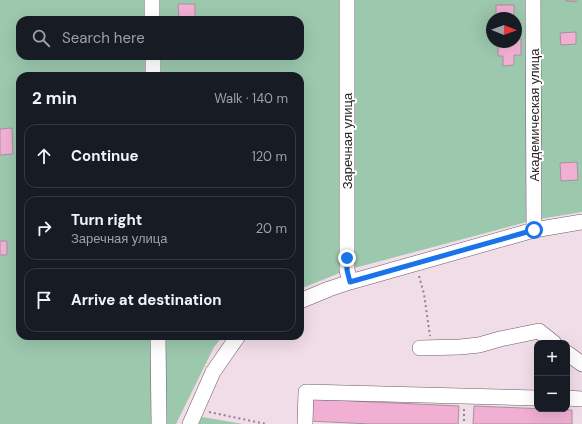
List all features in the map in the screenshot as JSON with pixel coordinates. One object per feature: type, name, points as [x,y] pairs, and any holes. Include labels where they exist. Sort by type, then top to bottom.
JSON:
[{"type":"street","points":[[152,0],[152,16]]},
{"type":"street","name":"Заречная улица","points":[[347,0],[347,270],[350,282]]},
{"type":"street","name":"Академическая улица","points":[[533,0],[534,230]]},
{"type":"street","points":[[153,60],[153,72]]},
{"type":"street","points":[[304,299],[350,282],[534,230],[582,222]]},
{"type":"street","points":[[426,348],[479,345],[539,331],[550,340]]},
{"type":"street","points":[[158,340],[159,424]]},
{"type":"street","points":[[190,424],[213,372],[235,340]]},
{"type":"street","points":[[570,355],[582,364]]},
{"type":"street","points":[[305,424],[306,392],[534,398]]},
{"type":"street","points":[[570,398],[582,399]]},
{"type":"path","points":[[415,264],[424,294],[426,348]]},
{"type":"path","points":[[196,410],[266,424]]},
{"type":"green space","points":[[0,0],[582,0],[582,212],[534,220],[347,270],[304,287],[304,72],[16,72],[16,340],[220,340],[214,347],[176,424],[0,424]]},
{"type":"green space","points":[[202,417],[243,424],[199,424]]},
{"type":"building","points":[[576,0],[576,2],[566,1]]},
{"type":"building","points":[[178,4],[195,4],[195,16],[179,16]]},
{"type":"building","points":[[496,5],[514,5],[514,12],[496,12]]},
{"type":"building","points":[[576,32],[576,44],[561,45],[560,33]]},
{"type":"building","points":[[498,48],[521,48],[521,55],[514,55],[514,65],[503,66],[503,56],[498,56]]},
{"type":"building","points":[[12,128],[13,154],[0,155],[0,129]]},
{"type":"building","points":[[577,162],[578,180],[561,181],[560,163]]},
{"type":"building","points":[[0,241],[7,241],[7,255],[0,255]]},
{"type":"building","points":[[310,399],[459,406],[458,424],[371,424],[309,421]]},
{"type":"building","points":[[474,406],[534,408],[534,412],[570,412],[570,410],[572,410],[572,424],[473,424]]},
{"type":"route","points":[[347,258],[347,270],[350,282],[534,230]]}]
